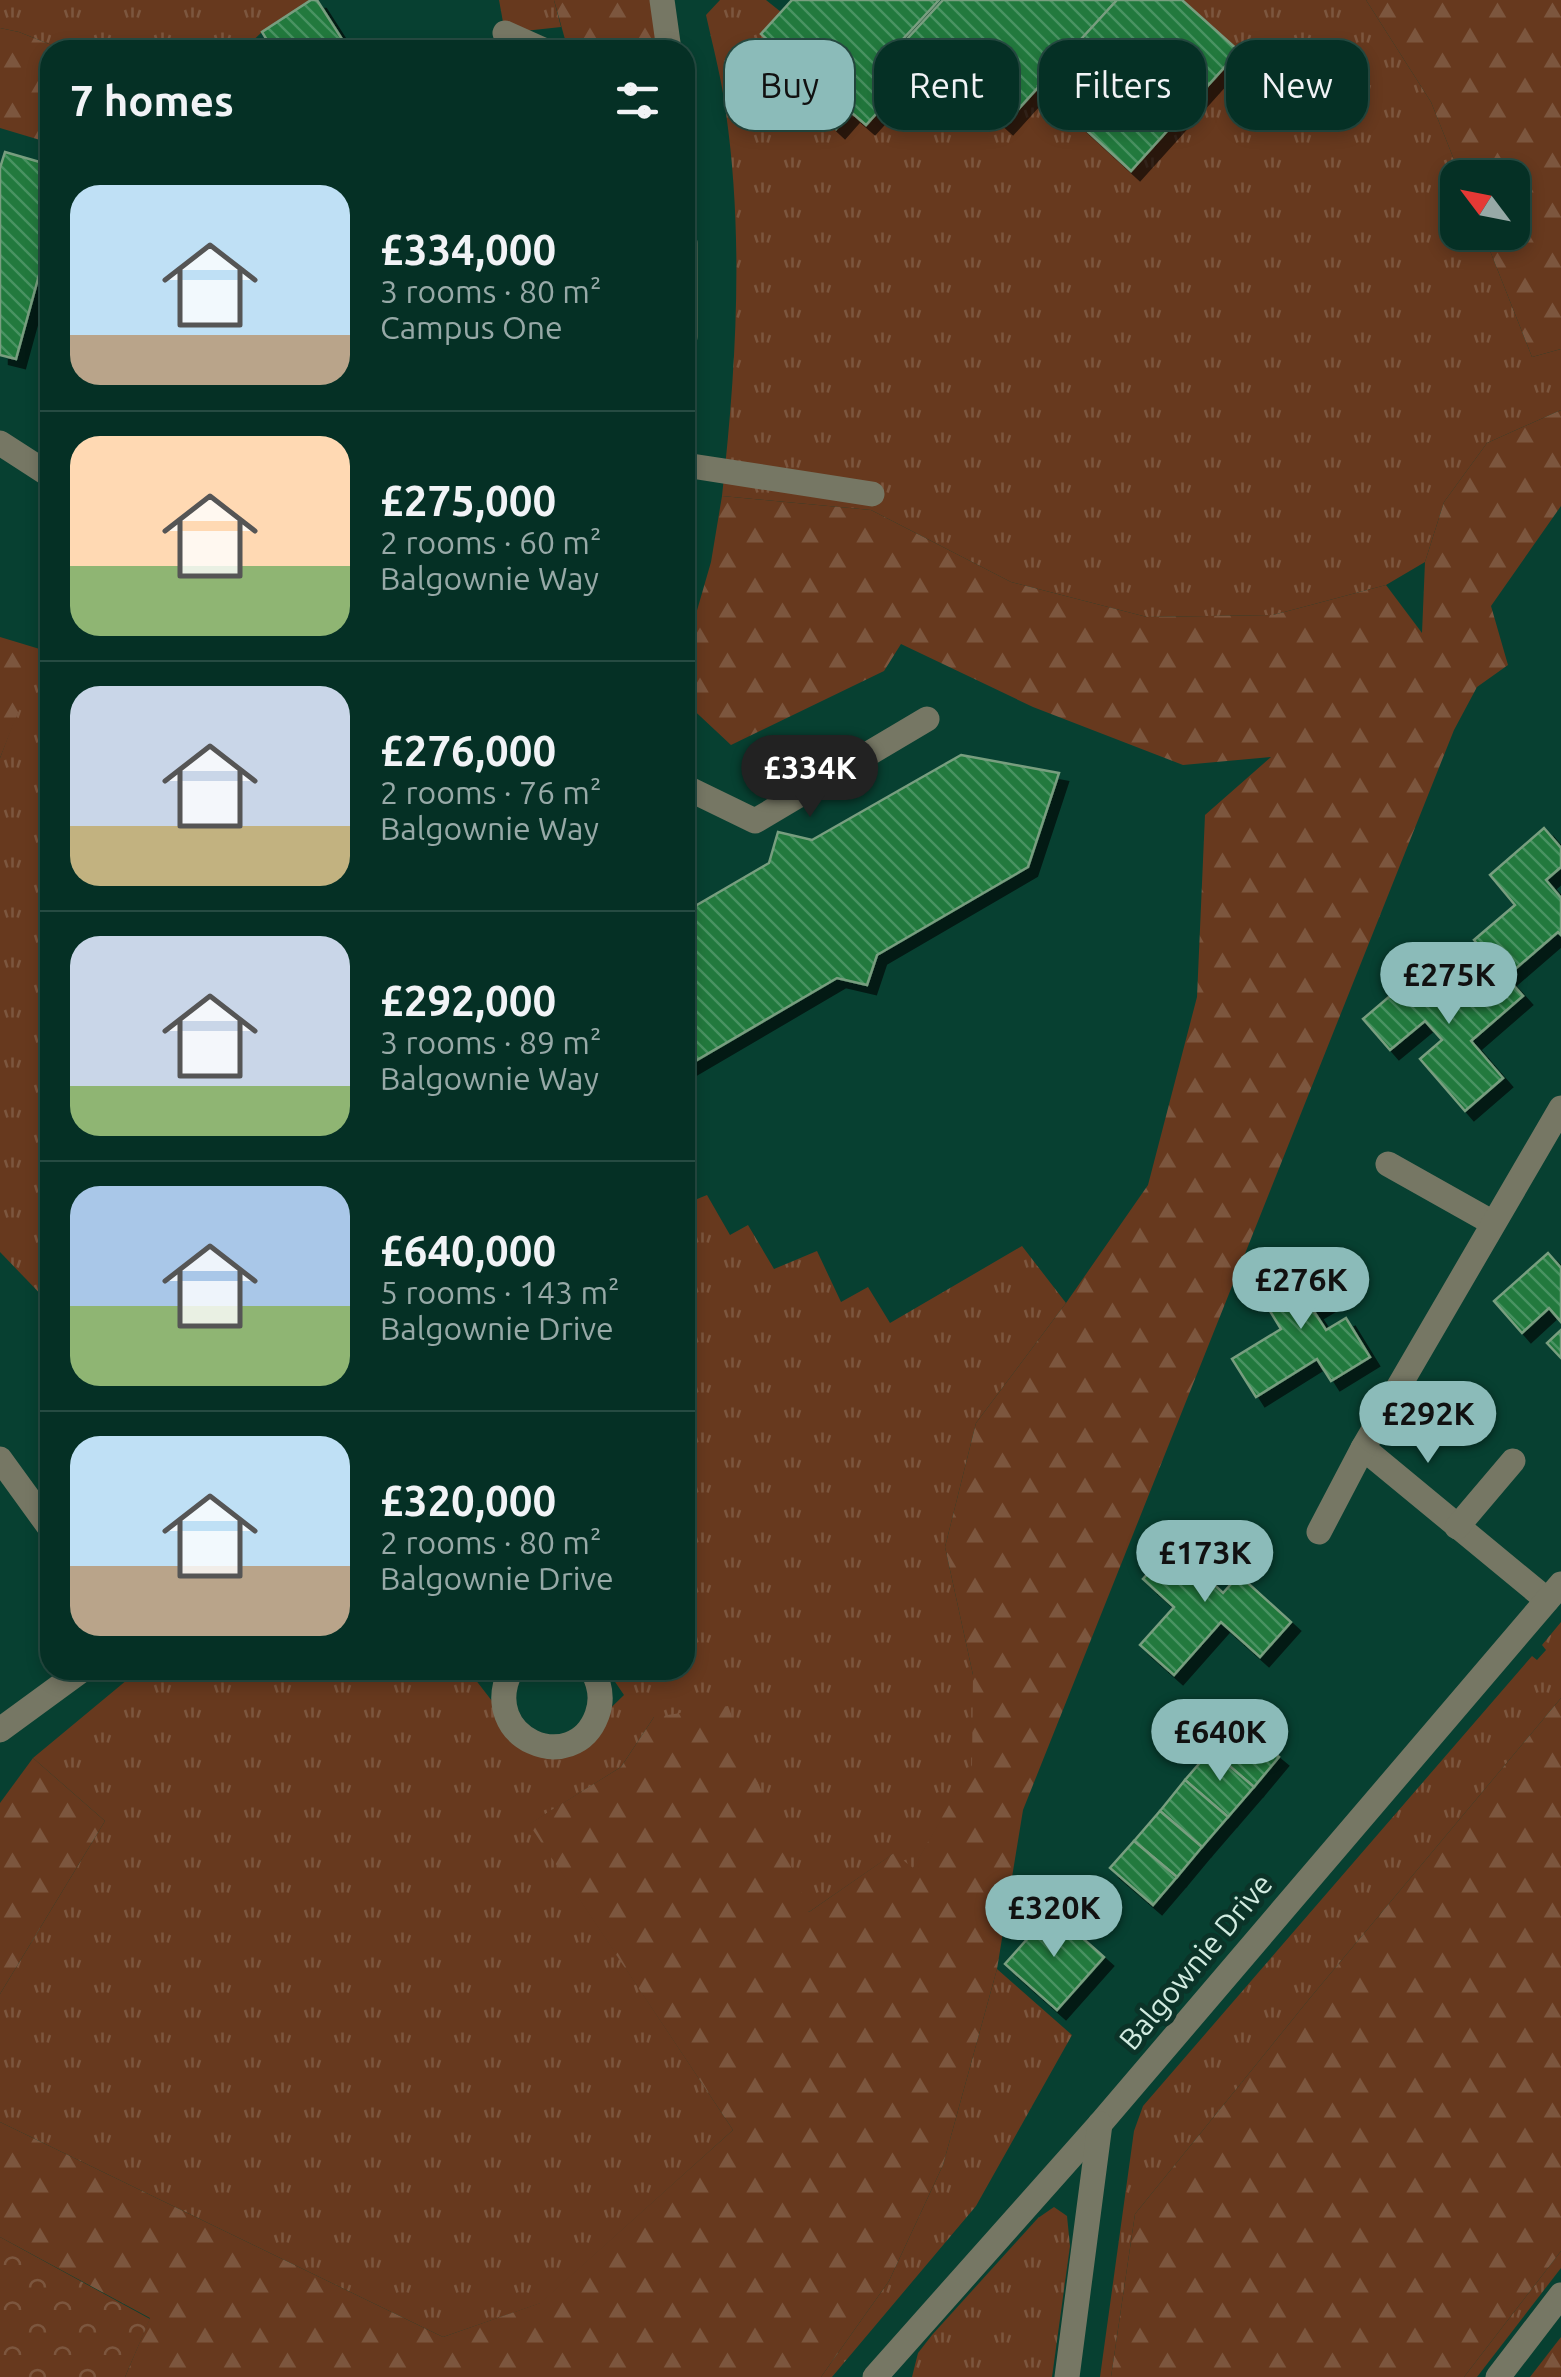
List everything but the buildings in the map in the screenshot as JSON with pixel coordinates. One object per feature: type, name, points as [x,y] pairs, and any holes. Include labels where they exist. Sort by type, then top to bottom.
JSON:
[{"type":"street","points":[[662,0],[668,40]]},
{"type":"street","points":[[505,34],[519,40]]},
{"type":"street","points":[[0,443],[40,469]]},
{"type":"street","points":[[695,467],[872,494]]},
{"type":"street","points":[[695,792],[755,821],[927,719]]},
{"type":"street","points":[[1318,1532],[1561,1108]]},
{"type":"street","points":[[1388,1164],[1493,1224]]},
{"type":"street","points":[[1363,1448],[1456,1527],[1554,1592]]},
{"type":"street","points":[[0,1459],[40,1514]]},
{"type":"street","points":[[1456,1527],[1513,1461]]},
{"type":"street","name":"Balgownie Drive","points":[[875,2377],[1100,2124],[1554,1592]]},
{"type":"street","points":[[0,1730],[68,1680]]},
{"type":"street","points":[[506,1680],[506,1716],[524,1739],[554,1747],[582,1736],[592,1724],[600,1695],[595,1680]]},
{"type":"street","points":[[1067,2377],[1100,2124]]},
{"type":"street","points":[[1498,2377],[1561,2295]]},
{"type":"green space","points":[[0,0],[311,0],[254,40],[40,40],[0,28]]},
{"type":"green space","points":[[499,0],[554,0],[561,27],[505,33]]},
{"type":"green space","points":[[554,0],[662,0],[668,40],[565,40]]},
{"type":"green space","points":[[720,0],[766,0],[781,12],[762,35],[768,40],[725,40],[725,107],[720,76],[706,15]]},
{"type":"green space","points":[[1182,0],[1366,0],[1431,102],[1454,160],[1440,160],[1440,250],[1490,250],[1532,357],[1561,349],[1561,410],[1487,443],[1444,502],[1425,562],[1386,585],[1273,615],[1147,617],[1011,582],[871,510],[722,496],[734,353],[736,256],[728,130],[854,130],[854,115],[866,125],[874,116],[874,130],[1019,130],[1019,107],[1038,86],[1039,130],[1087,130],[1131,170],[1168,130],[1206,130],[1206,88],[1226,66],[1226,130],[1368,130],[1368,40],[1226,40]]},
{"type":"green space","points":[[1366,0],[1561,0],[1561,349],[1532,357],[1490,250],[1530,250],[1530,160],[1454,160],[1431,102]]},
{"type":"green space","points":[[0,28],[40,40],[40,140],[0,128]]},
{"type":"green space","points":[[1561,410],[1561,506],[1491,606],[1508,665],[1477,687],[1454,730],[1023,1810],[997,1969],[943,2165],[889,2281],[821,2377],[125,2377],[150,2318],[0,2237],[0,2122],[443,2337],[540,2303],[733,2130],[529,1824],[621,1767],[654,1717],[728,1706],[809,1912],[894,1853],[913,1868],[972,1765],[973,1675],[945,1547],[976,1423],[1148,1185],[1197,997],[1205,815],[1271,757],[1183,765],[1033,707],[901,644],[884,671],[731,745],[695,711],[695,617],[711,562],[722,496],[871,510],[1011,582],[1147,617],[1273,615],[1386,585],[1422,633],[1425,562],[1444,502],[1487,443]]},
{"type":"green space","points":[[0,637],[40,649],[40,658],[0,758]]},
{"type":"green space","points":[[40,652],[40,1294],[0,1252],[0,758]]},
{"type":"green space","points":[[707,1195],[730,1235],[748,1225],[774,1269],[817,1251],[841,1302],[868,1287],[890,1323],[1022,1246],[1066,1303],[976,1423],[945,1547],[973,1675],[973,1765],[913,1869],[893,1854],[809,1912],[654,1717],[621,1767],[530,1824],[733,2130],[541,2303],[443,2337],[0,2122],[0,1994],[105,1821],[33,1758],[127,1680],[476,1680],[513,1728],[554,1747],[582,1736],[624,1695],[614,1680],[695,1680],[695,1200]]},
{"type":"green space","points":[[1561,1622],[1561,1698],[1135,2214],[1111,2377],[1100,2377],[1134,2131],[1143,2106],[1532,1656],[1537,1660],[1546,1650],[1542,1645]]},
{"type":"green space","points":[[1561,1698],[1561,2251],[1464,2377],[1111,2377],[1135,2214]]},
{"type":"green space","points":[[33,1758],[105,1821],[0,1994],[0,1803]]},
{"type":"green space","points":[[997,1969],[1072,2035],[976,2206],[832,2377],[821,2377],[889,2281],[943,2165]]},
{"type":"green space","points":[[1054,2207],[1067,2216],[1070,2246],[1052,2377],[912,2377],[918,2353],[932,2335],[1038,2218]]},
{"type":"green space","points":[[0,2237],[150,2319],[125,2377],[0,2377]]},
{"type":"green space","points":[[1561,2251],[1561,2268],[1477,2377],[1464,2377]]},
{"type":"green space","points":[[1561,2337],[1561,2377],[1530,2377]]}]
